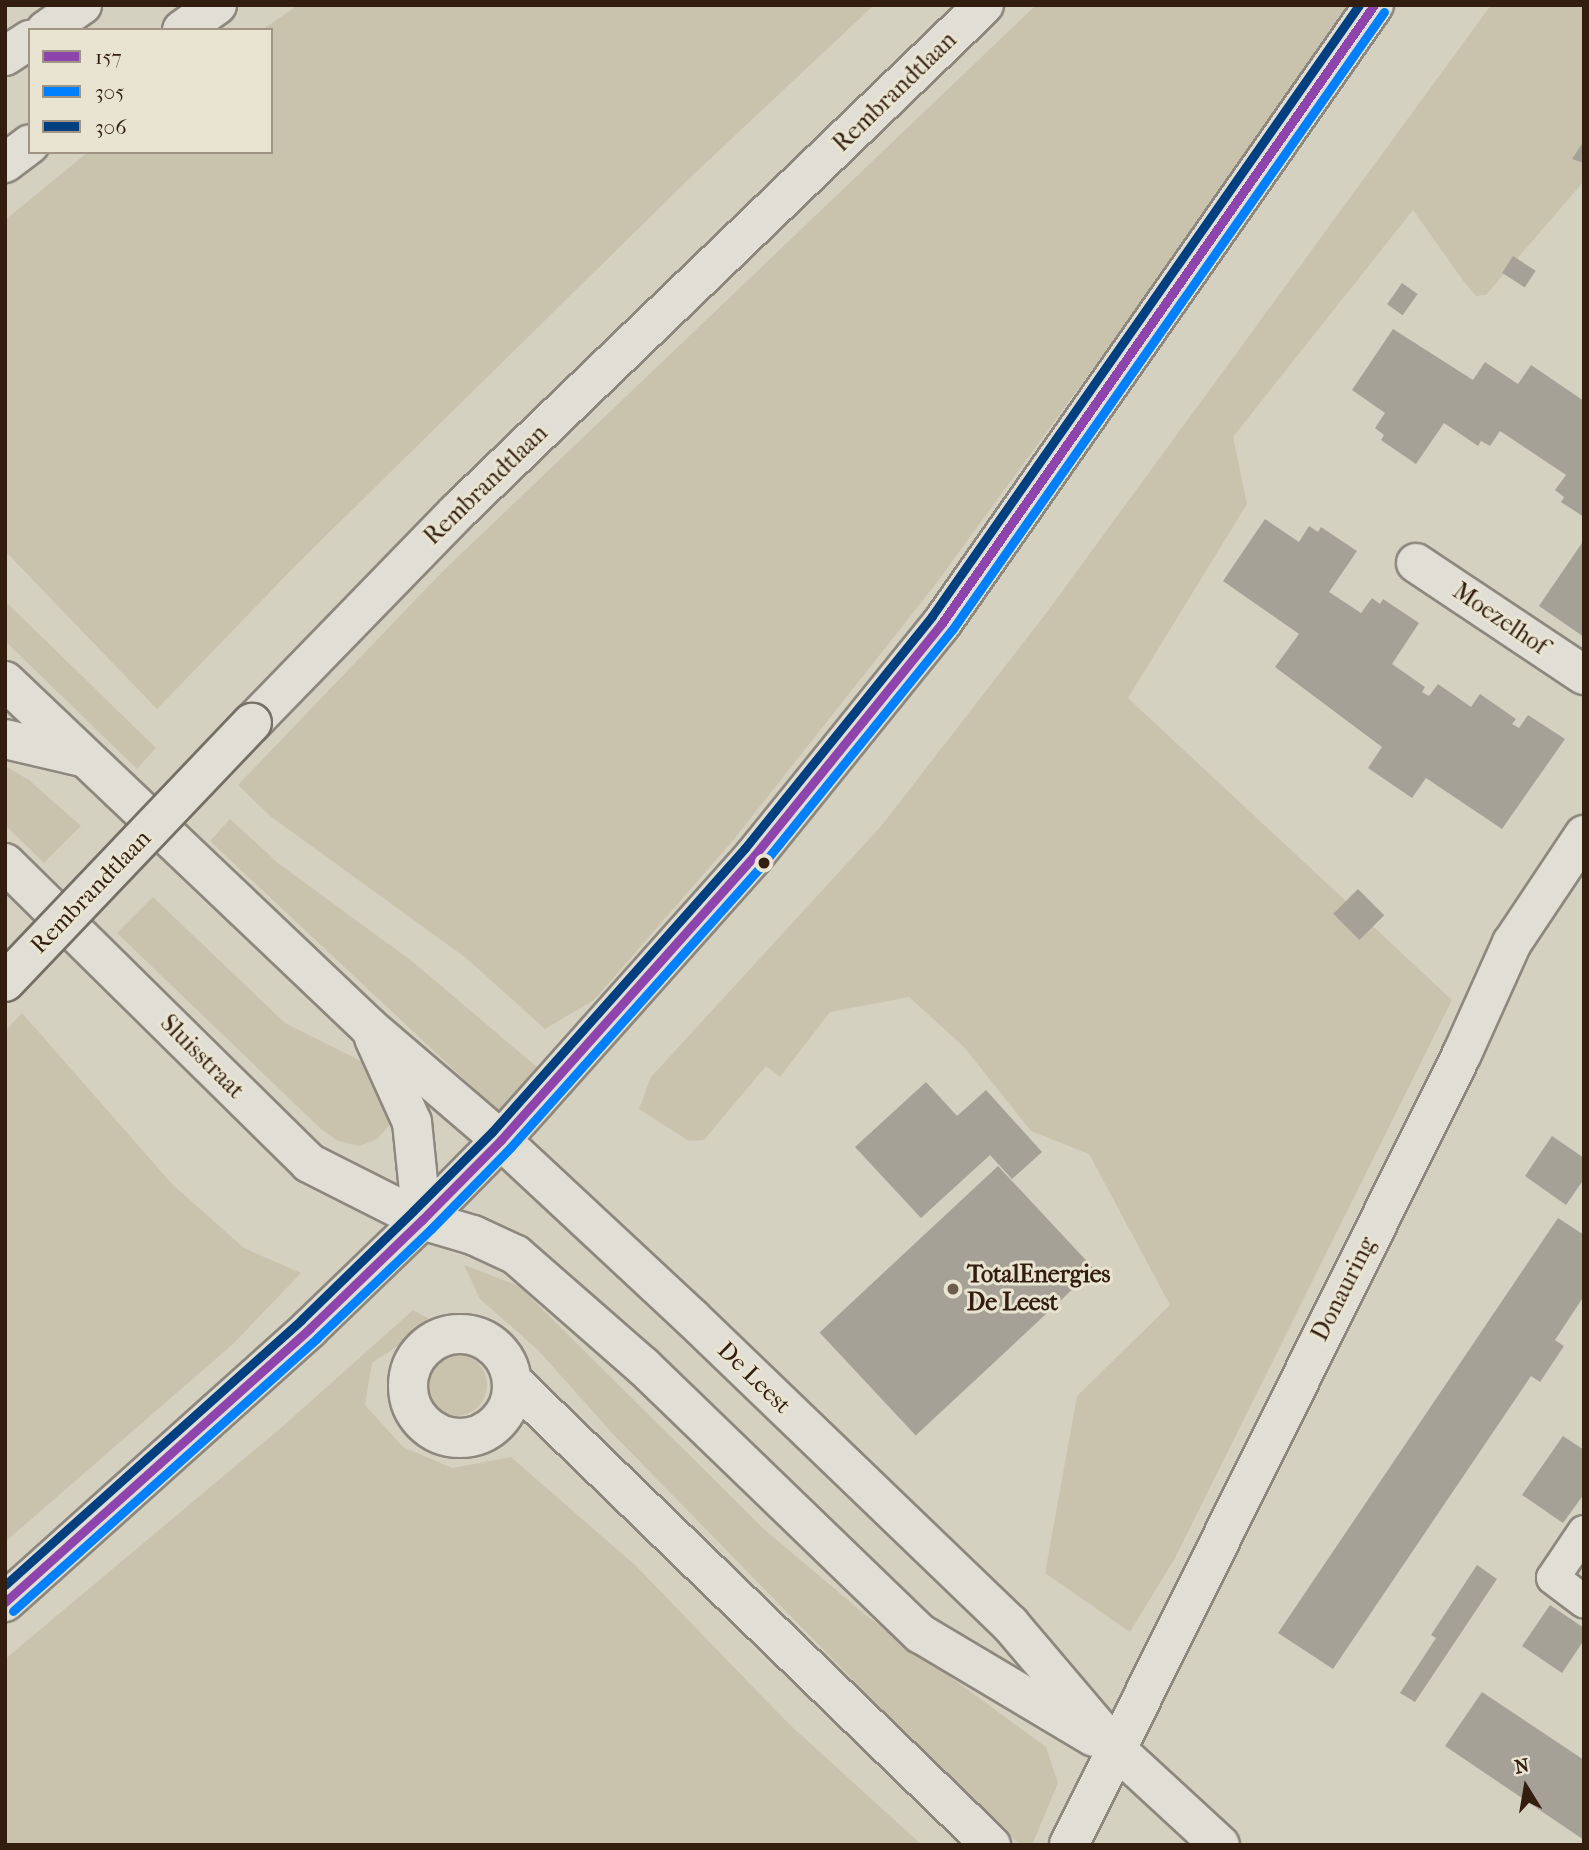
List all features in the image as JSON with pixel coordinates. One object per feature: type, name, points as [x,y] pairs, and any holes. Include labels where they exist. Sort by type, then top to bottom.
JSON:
[{"type":"main road","points":[[49,28],[82,5]]},
{"type":"main road","points":[[185,28],[217,5]]},
{"type":"main road","name":"Rembrandtlaan","points":[[5,982],[251,723],[457,512],[984,5]]},
{"type":"main road","points":[[5,1602],[309,1329],[422,1220],[501,1140],[754,856],[942,623],[1374,5]]},
{"type":"main road","points":[[5,57],[28,41]]},
{"type":"main road","points":[[5,163],[28,146]]},
{"type":"main road","name":"Moezelhof","points":[[1416,564],[1584,675]]},
{"type":"main road","points":[[5,681],[369,1027],[412,1122],[422,1220]]},
{"type":"main road","points":[[5,739],[84,757]]},
{"type":"main road","name":"Donauring","points":[[1069,1845],[1117,1750],[1151,1672],[1462,1054],[1512,943],[1571,875],[1584,835]]},
{"type":"main road","name":"Sluisstraat","points":[[5,863],[309,1163],[422,1220]]},
{"type":"main road","name":"De Leest","points":[[369,1027],[501,1140],[1010,1624],[1117,1750],[1220,1845]]},
{"type":"main road","name":"De Leest","points":[[422,1220],[473,1235],[516,1255],[643,1366],[920,1634],[1117,1750]]},
{"type":"main road","points":[[512,1381],[990,1845]]},
{"type":"lane","points":[[1584,1532],[1553,1578],[1584,1601]]},
{"type":"shaded area","points":[[298,5],[874,5],[694,174],[296,565],[157,709],[5,551],[5,220],[86,154],[273,154],[273,28],[265,28]]},
{"type":"shaded area","points":[[1036,5],[1358,5],[935,585],[735,838],[594,1000],[545,1029],[466,958],[270,816],[238,785],[442,572]]},
{"type":"shaded area","points":[[1491,5],[1584,5],[1584,181],[1486,295],[1476,296],[1413,210],[1233,437],[1247,504],[1128,698],[1452,1000],[1175,1558],[1130,1632],[1045,1573],[1077,1396],[1170,1305],[1089,1154],[1031,1131],[964,1047],[909,997],[830,1012],[780,1077],[766,1066],[704,1140],[689,1141],[639,1109],[651,1077],[882,825],[1047,612]]},
{"type":"shaded area","points":[[5,601],[156,748],[137,769],[5,641]]},
{"type":"shaded area","points":[[5,766],[29,780],[81,826],[44,863],[5,825]]},
{"type":"shaded area","points":[[230,819],[278,863],[413,962],[537,1067],[498,1111],[210,841]]},
{"type":"shaded area","points":[[153,897],[285,1023],[363,1062],[383,1093],[389,1126],[377,1139],[360,1146],[338,1141],[321,1129],[117,933]]},
{"type":"shaded area","points":[[22,1013],[172,1184],[244,1248],[301,1273],[233,1344],[5,1542],[5,1031]]},
{"type":"shaded area","points":[[464,1265],[519,1286],[766,1531],[867,1616],[1046,1747],[1058,1783],[1032,1845],[1020,1845],[897,1725],[612,1433],[538,1350],[480,1299]]},
{"type":"shaded area","points":[[413,1310],[457,1334],[408,1339],[372,1363],[365,1405],[403,1447],[452,1468],[511,1457],[635,1565],[789,1724],[922,1845],[5,1845],[5,1659],[282,1427]]},
{"type":"shaded area","points":[[450,1354],[462,1354],[478,1363],[485,1373],[485,1397],[478,1407],[462,1416],[450,1416],[439,1411],[430,1402],[425,1391],[425,1379],[430,1368],[439,1359]]},
{"type":"building","points":[[1584,141],[1584,163],[1572,159]]},
{"type":"building","points":[[1513,256],[1536,271],[1525,287],[1502,273]]},
{"type":"building","points":[[1402,283],[1418,294],[1403,315],[1387,304]]},
{"type":"building","points":[[1393,329],[1473,380],[1485,362],[1518,384],[1531,365],[1584,401],[1584,517],[1561,502],[1564,497],[1555,490],[1566,475],[1500,431],[1490,446],[1481,441],[1478,446],[1444,423],[1416,464],[1381,440],[1384,435],[1375,428],[1385,413],[1352,390]]},
{"type":"building","points":[[1265,519],[1299,542],[1309,526],[1318,532],[1321,527],[1357,551],[1329,592],[1361,613],[1372,598],[1380,604],[1383,599],[1419,623],[1392,664],[1425,687],[1422,692],[1429,696],[1438,684],[1471,707],[1480,694],[1516,719],[1512,724],[1519,728],[1528,715],[1565,739],[1502,829],[1426,778],[1412,798],[1368,768],[1382,747],[1275,667],[1299,634],[1223,581]]},
{"type":"building","points":[[1584,540],[1584,637],[1539,606]]},
{"type":"building","points":[[1358,889],[1384,915],[1359,940],[1333,914]]},
{"type":"building","points":[[926,1082],[957,1116],[986,1090],[1042,1152],[1012,1179],[990,1155],[921,1218],[855,1147]]},
{"type":"building","points":[[1552,1136],[1584,1158],[1584,1179],[1566,1205],[1525,1176]]},
{"type":"building","points":[[998,1166],[1094,1269],[916,1436],[820,1332]]},
{"type":"building","points":[[1558,1218],[1584,1235],[1584,1296],[1555,1340],[1564,1346],[1540,1382],[1531,1376],[1333,1669],[1278,1633]]},
{"type":"building","points":[[1563,1436],[1584,1450],[1584,1494],[1563,1523],[1522,1495]]},
{"type":"building","points":[[1477,1565],[1497,1579],[1415,1702],[1400,1693],[1436,1638],[1431,1635]]},
{"type":"building","points":[[1550,1605],[1584,1628],[1584,1640],[1562,1673],[1522,1646]]},
{"type":"building","points":[[1482,1692],[1584,1760],[1584,1840],[1445,1746]]},
{"type":"transit line","name":"306","points":[[5,1585],[301,1320],[413,1211],[492,1132],[745,848],[932,616],[1359,5]]},
{"type":"transit line","name":"157","points":[[5,1602],[309,1329],[422,1220],[501,1140],[754,856],[942,623],[1374,5]]},
{"type":"transit line","name":"305","points":[[13,1611],[317,1338],[431,1229],[510,1148],[763,864],[952,630],[1384,12]]},
{"type":"place","name":"TotalEnergies De Leest","points":[[953,1289]]}]
